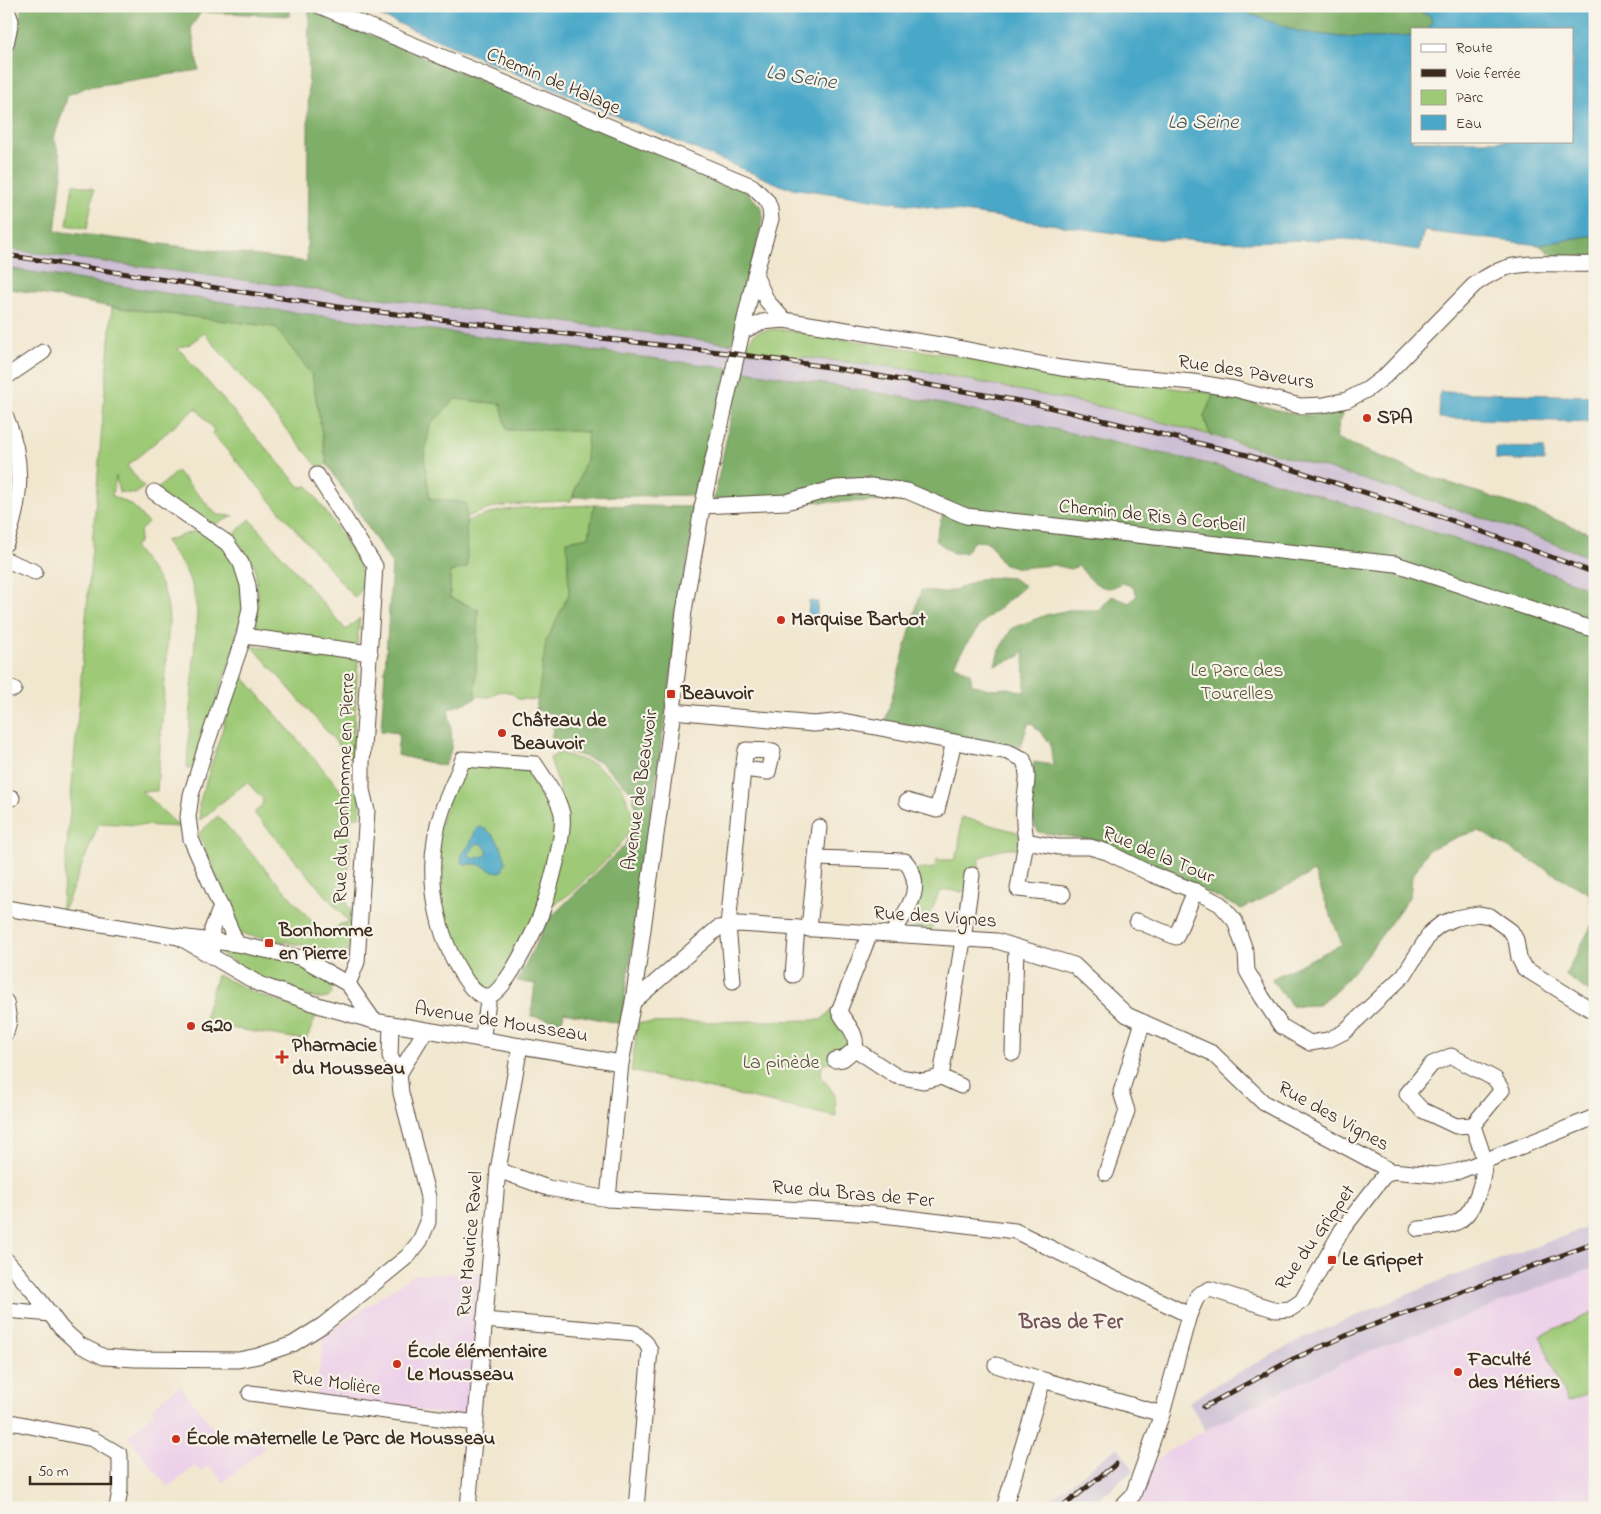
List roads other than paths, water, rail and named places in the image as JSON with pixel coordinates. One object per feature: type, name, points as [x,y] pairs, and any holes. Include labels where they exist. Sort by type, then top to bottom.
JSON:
[{"type":"street","points":[[6,6],[11,21],[6,44]]},
{"type":"street","name":"Chemin de Halage","points":[[320,6],[752,186],[767,201]]},
{"type":"street","name":"Avenue de Beauvoir","points":[[608,1199],[621,1063],[633,1002],[684,611],[702,506],[755,275],[771,219],[767,201]]},
{"type":"street","name":"Rue des Paveurs","points":[[743,331],[762,322],[784,320],[944,346],[1061,368],[1193,382],[1235,389],[1300,406],[1324,405],[1347,400],[1368,389],[1385,376],[1474,285],[1489,274],[1508,267],[1528,265],[1595,264]]},
{"type":"street","points":[[755,275],[767,301],[784,320]]},
{"type":"street","points":[[6,377],[43,352]]},
{"type":"street","points":[[6,417],[17,451],[19,471],[19,492],[10,518],[6,543]]},
{"type":"street","name":"Rue du Bonhomme en Pierre","points":[[317,475],[375,566],[362,790],[367,812],[357,962],[348,984]]},
{"type":"street","name":"Chemin de Ris à Corbeil","points":[[702,506],[786,502],[836,488],[871,486],[907,491],[966,516],[1396,564],[1595,630]]},
{"type":"street","points":[[154,492],[227,543],[241,564],[248,584],[250,608],[244,636],[206,746],[191,796],[188,817],[191,839],[237,944]]},
{"type":"street","points":[[6,560],[35,572]]},
{"type":"street","name":"Rue du Bonhomme en Pierre","points":[[244,636],[370,653]]},
{"type":"street","points":[[672,711],[814,724],[843,721],[1008,752],[1023,759],[1028,768],[1023,825],[1026,841],[1018,889],[1063,894]]},
{"type":"street","points":[[907,801],[937,810],[954,742]]},
{"type":"street","points":[[463,759],[535,764],[552,791],[562,813],[561,837],[540,915],[505,983],[489,996],[480,995],[467,983],[454,962],[440,925],[432,880],[436,835],[443,809],[463,759]]},
{"type":"street","points":[[733,981],[728,926],[744,769]]},
{"type":"street","points":[[793,975],[816,858],[819,827]]},
{"type":"street","name":"Rue de la Tour","points":[[1026,841],[1058,847],[1090,847],[1107,852],[1151,874],[1195,891],[1220,904],[1235,921],[1246,953],[1247,971],[1262,997],[1281,1026],[1310,1043],[1328,1040],[1344,1032],[1404,974],[1431,932],[1441,924],[1456,918],[1478,914],[1490,916],[1511,931],[1516,940],[1519,958],[1524,968],[1595,1012]]},
{"type":"street","points":[[816,858],[905,861],[913,870],[916,885],[912,900],[892,934]]},
{"type":"street","points":[[941,1077],[972,875]]},
{"type":"street","points":[[1137,921],[1176,937],[1195,891]]},
{"type":"street","points":[[215,959],[211,940],[212,929],[221,907]]},
{"type":"street","name":"Avenue de Mousseau","points":[[6,908],[179,938],[237,944],[302,958],[348,984],[374,1021]]},
{"type":"street","name":"Rue des Vignes","points":[[633,1002],[718,928],[738,924],[997,941],[1074,965],[1127,1015],[1212,1053],[1264,1103],[1391,1172]]},
{"type":"street","points":[[836,1060],[843,1059],[855,1049],[856,1042],[853,1030],[839,1011],[870,933]]},
{"type":"street","name":"Avenue de Mousseau","points":[[179,938],[259,984],[321,1006],[374,1021],[621,1063]]},
{"type":"street","points":[[1013,1053],[1016,947]]},
{"type":"street","points":[[482,1040],[489,996]]},
{"type":"street","points":[[6,1002],[9,1021],[6,1033]]},
{"type":"street","points":[[1106,1173],[1127,1111],[1121,1092],[1143,1022]]},
{"type":"street","points":[[6,1260],[61,1328],[80,1345],[104,1357],[238,1360],[258,1356],[293,1344],[323,1325],[408,1256],[420,1241],[428,1222],[428,1197],[401,1093],[399,1074],[390,1056],[390,1025]]},
{"type":"street","points":[[399,1074],[425,1031]]},
{"type":"street","name":"Rue Maurice Ravel","points":[[468,1508],[498,1170],[520,1046]]},
{"type":"street","points":[[855,1049],[896,1076],[923,1081],[941,1077],[961,1086]]},
{"type":"street","points":[[1451,1056],[1495,1078],[1502,1090],[1473,1125],[1456,1126],[1422,1110],[1407,1094],[1432,1064],[1451,1056]]},
{"type":"street","points":[[1391,1172],[1436,1175],[1459,1171],[1595,1117]]},
{"type":"street","points":[[1418,1229],[1436,1228],[1458,1222],[1471,1209],[1478,1194],[1484,1162],[1473,1125]]},
{"type":"street","name":"Rue du Bras de Fer","points":[[498,1170],[548,1188],[608,1199],[874,1214],[1015,1232],[1189,1315]]},
{"type":"street","name":"Rue du Grippet","points":[[1120,1508],[1134,1495],[1162,1414],[1189,1315],[1198,1295],[1210,1289],[1276,1310],[1290,1309],[1302,1301],[1342,1230],[1383,1178],[1391,1172]]},
{"type":"street","points":[[6,1310],[51,1314]]},
{"type":"street","points":[[484,1320],[635,1334],[646,1343],[650,1350],[636,1508]]},
{"type":"street","points":[[996,1365],[1162,1414]]},
{"type":"street","points":[[1004,1508],[1044,1380]]},
{"type":"street","name":"Rue Molière","points":[[250,1393],[476,1423]]},
{"type":"street","points":[[6,1421],[93,1439],[120,1455],[120,1490],[117,1508]]},
{"type":"water","name":"La Seine","points":[[357,6],[1219,6],[1244,12],[1300,32],[1341,37],[1378,38],[1411,35],[1411,142],[1574,142],[1574,28],[1429,28],[1432,22],[1430,16],[1406,6],[1595,6],[1595,236],[1539,245],[1424,231],[1419,250],[1346,239],[1245,242],[1157,239],[785,187]]},
{"type":"water","points":[[1440,392],[1595,396],[1595,422],[1439,418]]},
{"type":"water","points":[[1496,447],[1544,448],[1544,461],[1496,459]]},
{"type":"water","points":[[809,601],[818,602],[816,620],[808,619]]},
{"type":"water","points":[[481,827],[491,833],[498,842],[506,863],[501,872],[476,864],[465,865],[461,861],[462,854],[470,844],[476,829]],"holes":[[[480,843],[487,850],[487,855],[472,859],[469,854],[475,845]]]},
{"type":"railway","points":[[6,255],[345,308],[736,354],[828,367],[1036,404],[1247,455],[1442,517],[1595,573]]},
{"type":"railway","points":[[1204,1407],[1293,1359],[1357,1331],[1595,1243]]},
{"type":"railway","points":[[1061,1508],[1116,1464]]},
{"type":"place","name":"SPA","points":[[1367,418]]},
{"type":"place","name":"Marquise Barbot","points":[[781,620]]},
{"type":"place","name":"Beauvoir","points":[[671,694]]},
{"type":"place","name":"Château de Beauvoir","points":[[502,733]]},
{"type":"place","name":"Bonhomme en Pierre","points":[[269,943]]},
{"type":"place","name":"G20","points":[[191,1026]]},
{"type":"place","name":"Pharmacie du Mousseau","points":[[282,1057]]},
{"type":"place","name":"Le Grippet","points":[[1332,1260]]},
{"type":"place","name":"École élémentaire Le Mousseau","points":[[397,1364]]},
{"type":"place","name":"Faculté des Métiers","points":[[1458,1372]]},
{"type":"place","name":"École maternelle Le Parc de Mousseau","points":[[176,1439]]},
{"type":"district","name":"Bras de Fer","points":[[1071,1323]]},
{"type":"park label","name":"Le Parc des Tourelles","points":[[1237,682]]},
{"type":"park label","name":"La pinède","points":[[781,1063]]}]
